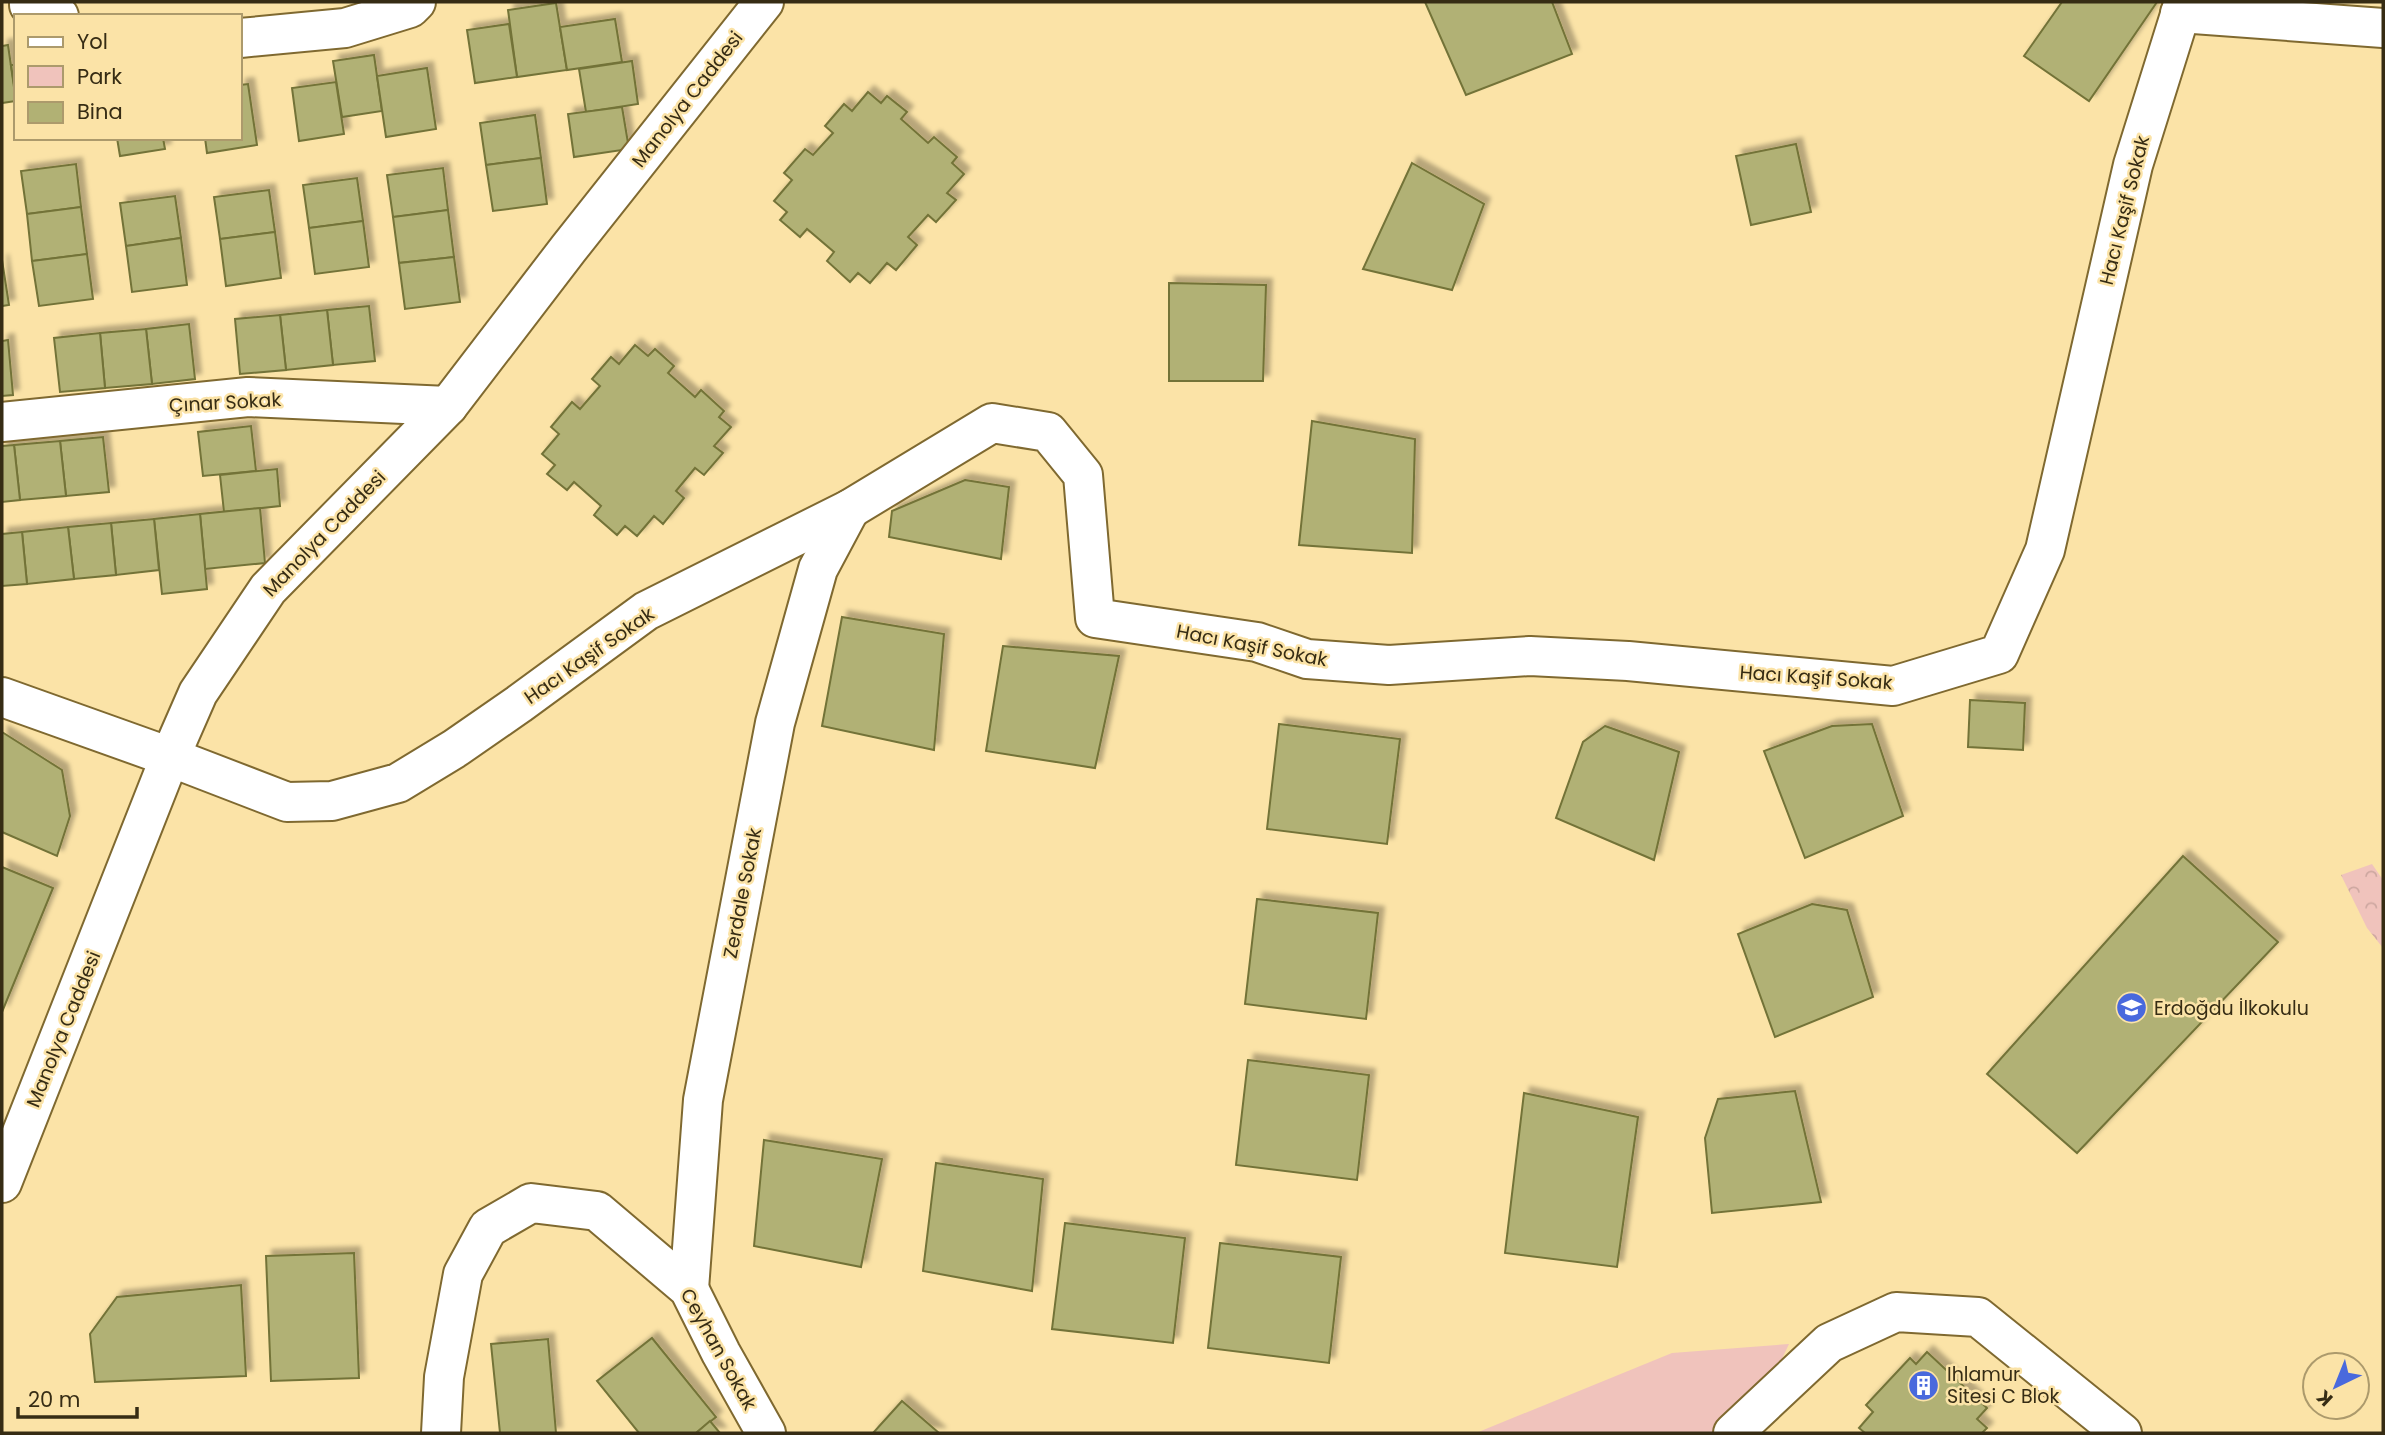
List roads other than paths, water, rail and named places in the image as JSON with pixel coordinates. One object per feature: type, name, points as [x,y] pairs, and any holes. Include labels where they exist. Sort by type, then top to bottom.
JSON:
[{"type":"street","points":[[242,38],[345,28],[410,8],[416,2]]},
{"type":"street","name":"Manolya Caddesi","points":[[2,1183],[170,757],[198,693],[268,589],[448,405],[764,2]]},
{"type":"street","points":[[2182,7],[2383,28]]},
{"type":"street","name":"Hacı Kaşif Sokak","points":[[2,697],[287,802],[332,801],[398,783],[508,712],[646,611],[850,509],[992,423],[1048,432],[1083,475],[1095,618],[1257,642],[1307,659],[1389,664],[1530,656],[1604,659],[1893,686],[1999,654],[2045,550],[2133,165],[2182,7]]},
{"type":"street","name":"Çınar Sokak","points":[[2,422],[248,397],[448,405]]},
{"type":"street","name":"Zerdale Sokak","points":[[689,1289],[703,1100],[775,723],[818,569],[850,509]]},
{"type":"street","name":"Ceyhan Sokak","points":[[441,1433],[444,1377],[463,1274],[488,1228],[531,1203],[597,1211],[689,1289],[766,1433]]},
{"type":"street","points":[[1733,1433],[1829,1343],[1896,1312],[1978,1317],[2122,1433]]},
{"type":"place","name":"Erdoğdu İlkokulu","points":[[2131,1008]]},
{"type":"place","name":"Ihlamur Sitesi C Blok","points":[[1924,1385]]}]
